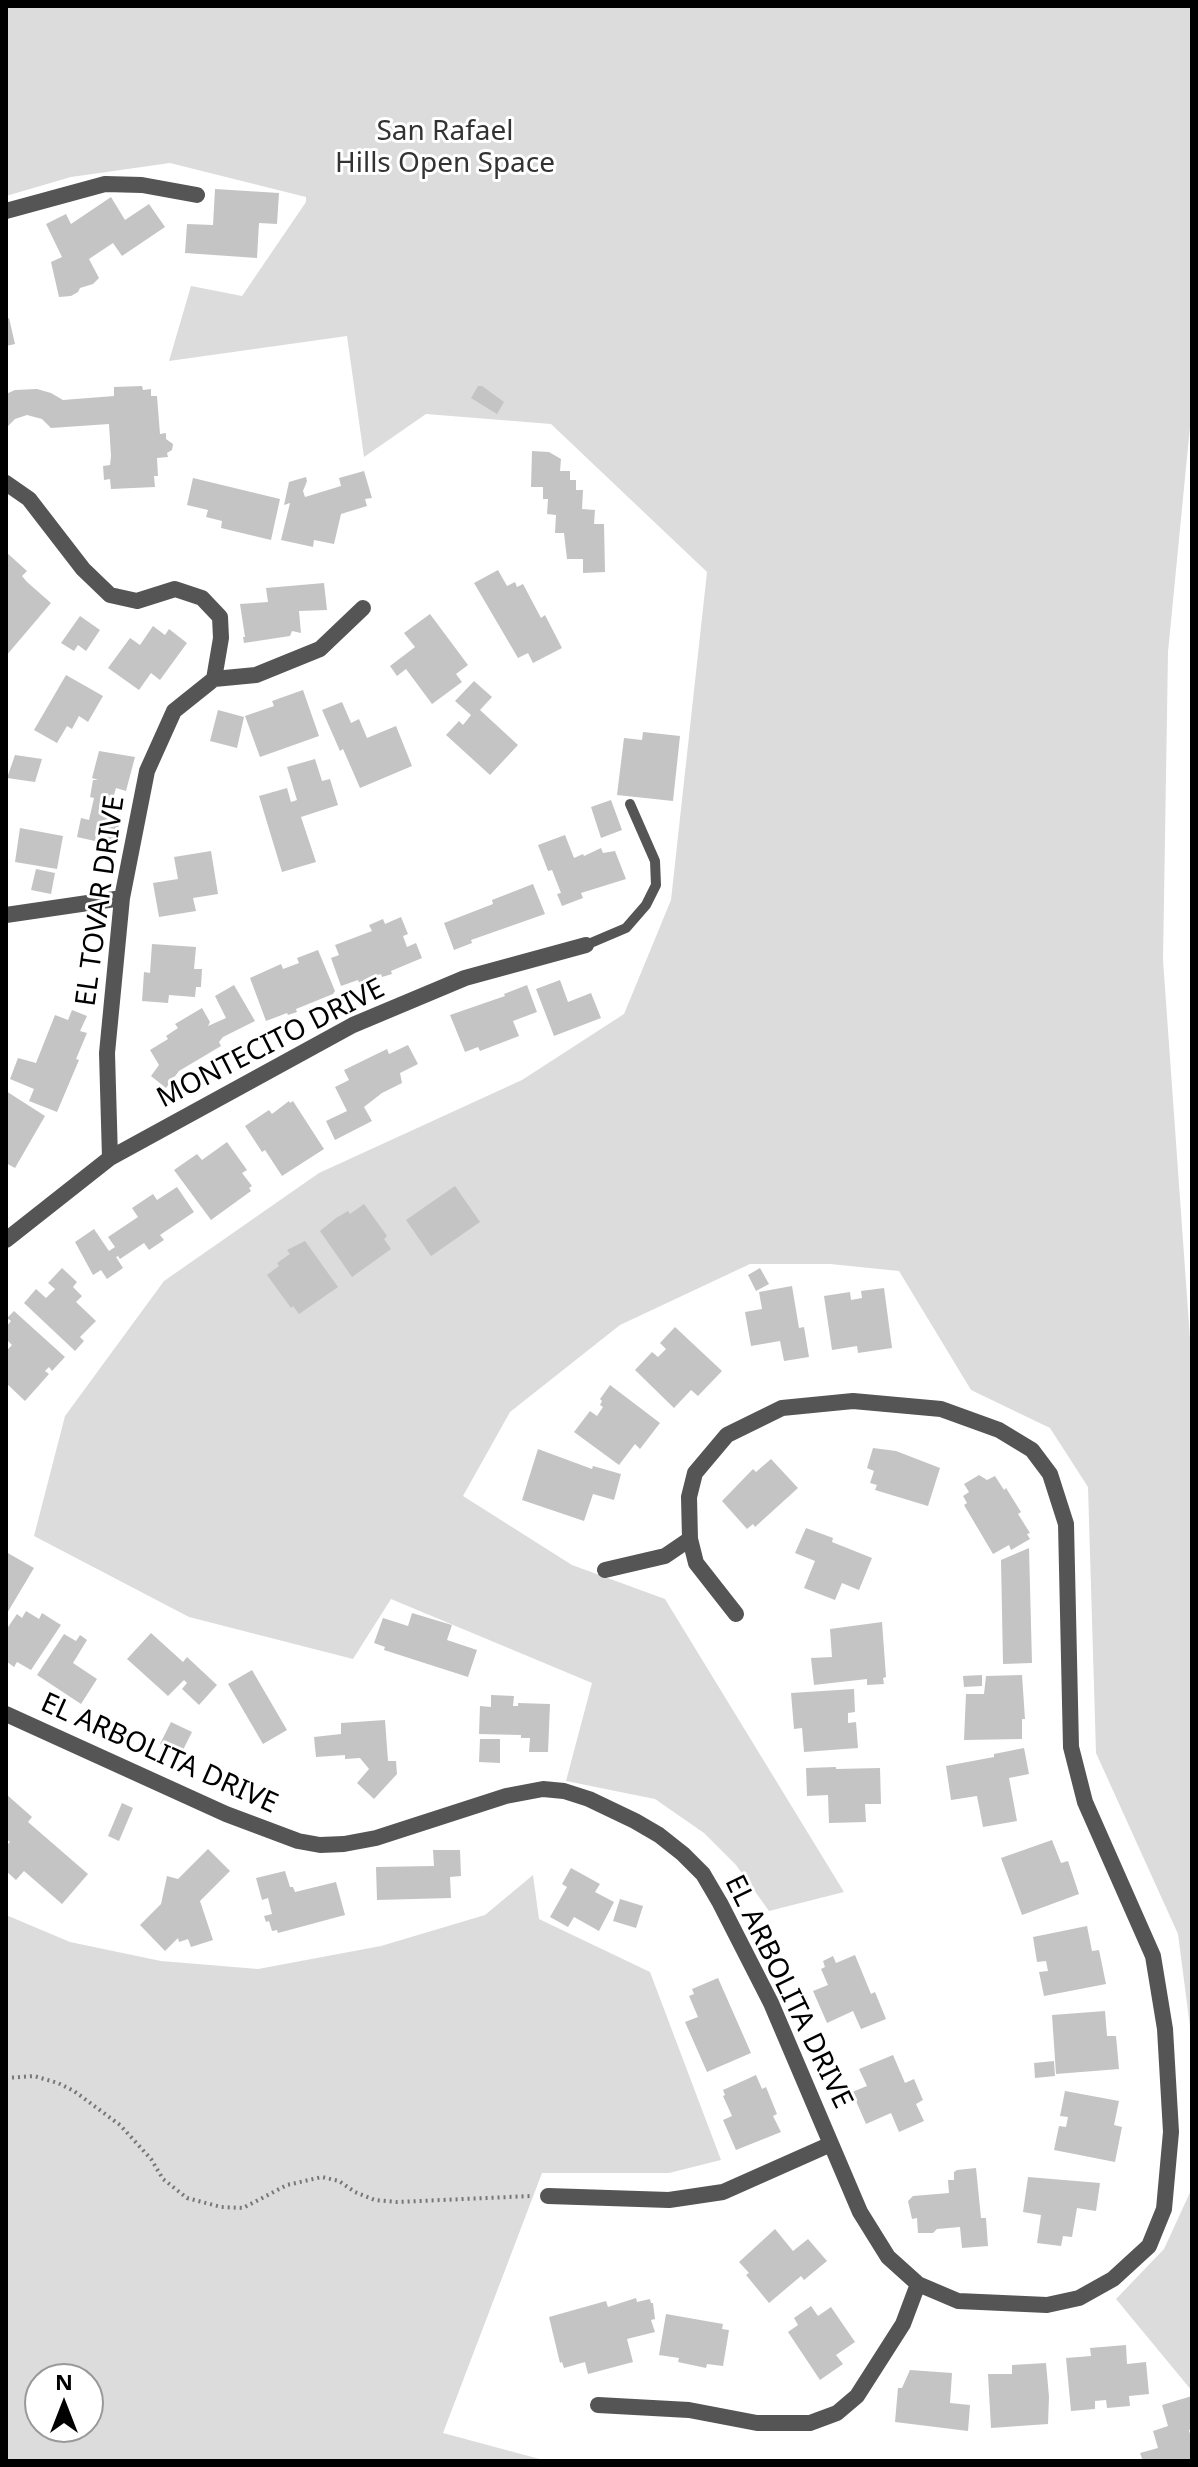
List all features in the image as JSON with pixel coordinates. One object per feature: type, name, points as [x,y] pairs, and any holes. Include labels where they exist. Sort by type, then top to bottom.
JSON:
[{"type":"street","points":[[6,211],[105,184],[142,185],[197,195]]},
{"type":"street","points":[[6,483],[29,499],[83,569],[110,595],[137,601],[175,589],[202,598],[220,617],[221,638],[214,679],[256,675],[320,649],[363,608]]},
{"type":"street","name":"EL TOVAR DRIVE","points":[[110,1158],[107,1053],[122,898],[147,771],[174,711],[214,679]]},
{"type":"street","points":[[6,915],[122,898]]},
{"type":"street","name":"MONTECITO DRIVE","points":[[6,1240],[110,1158],[353,1025],[465,978],[586,945]]},
{"type":"street","points":[[598,2405],[689,2410],[757,2423],[810,2423],[837,2413],[857,2396],[903,2324],[918,2284],[958,2301],[1047,2305],[1079,2298],[1113,2279],[1149,2246],[1164,2209],[1171,2132],[1165,2029],[1153,1956],[1085,1802],[1071,1747],[1066,1524],[1050,1474],[1032,1450],[999,1430],[941,1409],[853,1401],[782,1408],[727,1435],[695,1473],[689,1497],[690,1539],[696,1563],[736,1614]]},
{"type":"street","points":[[605,1570],[665,1556],[690,1539]]},
{"type":"street","name":"EL ARBOLITA DRIVE","points":[[6,1714],[226,1814],[298,1841],[344,1844],[376,1838],[506,1796],[543,1789],[564,1791],[589,1799],[635,1821],[671,1844],[703,1874],[771,2003],[860,2212],[888,2257],[918,2284]]},
{"type":"street","points":[[548,2196],[669,2200],[723,2192],[831,2144]]},
{"type":"lane","points":[[586,945],[626,928],[646,905],[656,885],[655,861],[630,804]]},
{"type":"path","points":[[6,2078],[34,2076],[74,2091],[120,2125],[151,2159],[163,2179],[187,2198],[221,2207],[243,2208],[287,2185],[322,2177],[339,2181],[375,2200],[397,2202],[548,2196]]},
{"type":"green space","name":"San Rafael Hills Open Space","points":[[6,6],[1192,6],[1192,406],[1168,652],[1163,960],[1192,1367],[1192,2042],[1178,1934],[1096,1753],[1088,1487],[1050,1428],[971,1390],[899,1271],[830,1264],[750,1264],[620,1325],[510,1412],[463,1496],[572,1565],[665,1599],[844,1892],[769,1911],[736,1865],[704,1833],[655,1799],[566,1781],[592,1683],[391,1599],[353,1659],[189,1617],[34,1536],[65,1416],[164,1281],[319,1173],[522,1080],[624,1014],[671,900],[707,572],[551,424],[426,414],[364,457],[347,336],[169,361],[191,286],[242,296],[306,202],[306,197],[170,163],[71,177],[6,196]]},
{"type":"green space","points":[[533,1875],[539,1919],[650,1972],[721,2160],[669,2173],[542,2173],[443,2433],[547,2461],[6,2461],[6,1915],[70,1942],[161,1961],[258,1969],[381,1946],[485,1915]]},
{"type":"green space","points":[[1192,2188],[1192,2391],[1116,2299],[1164,2249]]},
{"type":"building","points":[[215,189],[279,193],[277,224],[259,223],[257,258],[185,253],[187,224],[213,225]]},
{"type":"building","points":[[111,197],[125,220],[149,204],[165,227],[122,256],[113,243],[89,259],[99,278],[93,284],[80,288],[71,296],[59,297],[51,262],[62,257],[46,224],[66,214],[71,224]]},
{"type":"building","points":[[9,318],[15,344],[6,346],[6,319]]},
{"type":"building","points":[[142,386],[143,390],[151,389],[151,396],[157,396],[160,434],[166,433],[166,439],[173,444],[168,457],[157,458],[155,487],[111,489],[110,479],[104,480],[103,466],[110,465],[111,456],[109,424],[51,428],[42,419],[27,415],[15,419],[6,428],[6,394],[15,390],[37,389],[63,400],[114,396],[114,387]]},
{"type":"building","points":[[478,386],[504,402],[497,414],[471,398]]},
{"type":"building","points":[[532,451],[549,452],[561,459],[560,471],[570,471],[570,480],[576,480],[576,490],[583,490],[582,509],[595,510],[594,524],[604,524],[605,572],[583,573],[583,559],[567,559],[564,533],[555,533],[556,515],[547,514],[548,499],[543,499],[543,487],[531,487]]},
{"type":"building","points":[[364,471],[372,498],[365,499],[367,506],[341,514],[334,544],[314,540],[313,547],[281,540],[290,503],[284,505],[289,482],[306,477],[305,497],[341,486],[339,478]]},
{"type":"building","points":[[193,478],[280,499],[271,540],[221,528],[222,521],[206,517],[208,510],[187,505]]},
{"type":"building","points":[[6,552],[27,571],[22,576],[27,582],[51,603],[6,656]]},
{"type":"building","points":[[498,570],[507,586],[515,582],[517,587],[523,584],[541,618],[545,615],[562,648],[533,663],[528,653],[518,658],[474,583]]},
{"type":"building","points":[[324,583],[327,610],[299,611],[301,633],[292,631],[290,636],[244,643],[240,604],[268,602],[266,588]]},
{"type":"building","points":[[430,614],[468,665],[456,674],[462,682],[432,704],[406,669],[397,676],[390,666],[415,647],[404,633]]},
{"type":"building","points":[[80,616],[100,630],[86,651],[78,645],[74,651],[61,643]]},
{"type":"building","points":[[153,626],[165,635],[169,629],[187,643],[160,680],[151,673],[139,690],[108,668],[130,638],[140,645]]},
{"type":"building","points":[[66,675],[103,696],[88,722],[79,716],[72,729],[67,726],[57,743],[34,730]]},
{"type":"building","points":[[474,681],[492,697],[480,710],[518,745],[490,775],[446,735],[459,721],[463,725],[471,715],[455,701]]},
{"type":"building","points":[[303,690],[319,736],[260,757],[245,716],[274,706],[272,701]]},
{"type":"building","points":[[342,702],[351,723],[359,719],[367,738],[396,726],[412,766],[360,788],[322,710]]},
{"type":"building","points":[[218,710],[244,717],[237,748],[210,741]]},
{"type":"building","points":[[643,732],[680,736],[673,801],[617,795],[624,738],[642,740]]},
{"type":"building","points":[[99,751],[135,757],[126,791],[116,788],[109,813],[121,816],[115,841],[96,836],[95,841],[77,837],[81,818],[89,820],[94,798],[90,797],[93,780],[98,780],[92,778]]},
{"type":"building","points":[[15,755],[42,759],[35,782],[7,778]]},
{"type":"building","points":[[315,759],[322,781],[330,779],[338,805],[301,817],[316,862],[282,872],[259,796],[287,788],[291,802],[297,800],[287,767]]},
{"type":"building","points":[[611,800],[622,830],[601,838],[591,807]]},
{"type":"building","points":[[20,828],[63,836],[57,869],[15,862]]},
{"type":"building","points":[[565,835],[574,858],[601,848],[603,853],[615,851],[626,879],[581,893],[583,898],[562,906],[557,894],[561,893],[552,870],[548,871],[538,845]]},
{"type":"building","points":[[211,851],[218,894],[193,898],[196,911],[159,917],[153,883],[178,879],[174,857]]},
{"type":"building","points":[[36,869],[55,873],[51,894],[31,890]]},
{"type":"building","points":[[533,884],[545,914],[471,940],[472,943],[454,950],[444,923]]},
{"type":"building","points":[[401,917],[408,934],[403,936],[407,947],[416,943],[422,958],[391,971],[392,974],[382,977],[381,974],[341,986],[331,958],[339,955],[335,945],[372,931],[369,925],[383,919],[385,924]]},
{"type":"building","points":[[152,944],[196,947],[194,969],[202,969],[201,987],[196,987],[195,997],[169,995],[168,1003],[142,1001],[144,972],[150,973]]},
{"type":"building","points":[[318,950],[335,991],[333,994],[296,1009],[297,1012],[266,1021],[250,978],[281,964],[283,969],[299,963],[297,958]]},
{"type":"building","points":[[560,980],[568,1002],[591,993],[601,1018],[554,1036],[536,989]]},
{"type":"building","points":[[234,985],[255,1021],[223,1037],[219,1042],[221,1046],[179,1071],[166,1088],[151,1076],[159,1065],[150,1050],[168,1039],[166,1036],[178,1028],[175,1024],[202,1008],[210,1022],[208,1026],[226,1018],[215,996]]},
{"type":"building","points":[[527,985],[537,1012],[513,1021],[519,1036],[480,1051],[478,1047],[465,1052],[450,1015]]},
{"type":"building","points":[[72,1010],[87,1016],[80,1031],[87,1033],[57,1112],[29,1101],[34,1089],[10,1079],[18,1058],[36,1063],[55,1015],[68,1020]]},
{"type":"building","points":[[408,1045],[418,1064],[400,1073],[402,1083],[364,1107],[372,1121],[335,1140],[326,1121],[347,1111],[335,1087],[349,1080],[344,1070],[387,1049],[389,1054]]},
{"type":"building","points":[[6,1091],[45,1116],[15,1168],[6,1163]]},
{"type":"building","points":[[293,1101],[324,1149],[282,1176],[245,1126],[269,1110],[272,1114]]},
{"type":"building","points":[[227,1142],[247,1170],[242,1173],[252,1186],[249,1188],[251,1191],[211,1220],[174,1170],[197,1154],[202,1160]]},
{"type":"building","points":[[455,1186],[480,1222],[431,1256],[406,1220]]},
{"type":"building","points":[[177,1187],[194,1212],[160,1235],[164,1240],[149,1250],[144,1243],[120,1259],[116,1257],[123,1268],[107,1279],[101,1270],[93,1275],[75,1242],[94,1229],[109,1251],[115,1247],[108,1237],[138,1217],[132,1208],[153,1194],[157,1200]]},
{"type":"building","points":[[364,1204],[387,1236],[384,1239],[391,1249],[352,1277],[320,1231],[336,1218],[348,1211],[350,1214]]},
{"type":"building","points":[[305,1241],[338,1287],[299,1314],[267,1275],[290,1254],[287,1250]]},
{"type":"building","points":[[62,1268],[77,1282],[73,1287],[82,1296],[76,1302],[96,1321],[80,1337],[84,1341],[75,1351],[24,1303],[36,1289],[46,1298],[55,1289],[48,1283]]},
{"type":"building","points":[[760,1268],[769,1284],[756,1291],[748,1275]]},
{"type":"building","points":[[792,1286],[799,1328],[804,1327],[809,1357],[784,1361],[780,1341],[751,1346],[745,1312],[762,1309],[759,1292]]},
{"type":"building","points":[[884,1288],[892,1348],[858,1353],[857,1346],[832,1350],[824,1296],[850,1292],[851,1300],[862,1298],[861,1291]]},
{"type":"building","points":[[14,1311],[65,1357],[52,1371],[49,1367],[45,1371],[49,1374],[25,1401],[6,1383],[6,1351],[12,1345],[6,1339],[6,1327],[11,1321],[7,1318]]},
{"type":"building","points":[[675,1327],[722,1371],[698,1396],[691,1390],[674,1408],[635,1370],[652,1352],[658,1357],[666,1349],[660,1343]]},
{"type":"building","points":[[610,1385],[660,1423],[640,1449],[635,1444],[619,1465],[574,1432],[590,1411],[597,1416],[603,1407],[600,1399]]},
{"type":"building","points":[[873,1448],[896,1451],[940,1468],[928,1506],[875,1490],[877,1485],[870,1483],[874,1471],[867,1468]]},
{"type":"building","points":[[538,1449],[592,1469],[593,1466],[621,1474],[614,1500],[593,1494],[584,1521],[522,1500]]},
{"type":"building","points":[[771,1459],[798,1488],[755,1527],[753,1524],[747,1529],[722,1501],[753,1469],[756,1472]]},
{"type":"building","points":[[979,1475],[987,1480],[995,1476],[1004,1490],[1006,1488],[1021,1512],[1018,1514],[1030,1533],[1027,1534],[1030,1539],[1011,1550],[1009,1545],[993,1554],[964,1505],[967,1503],[963,1496],[969,1492],[964,1484]]},
{"type":"building","points":[[806,1528],[872,1558],[859,1590],[842,1583],[835,1600],[804,1588],[815,1561],[795,1553]]},
{"type":"building","points":[[1029,1548],[1032,1663],[1003,1664],[1001,1560]]},
{"type":"building","points":[[6,1552],[34,1568],[6,1615]]},
{"type":"building","points":[[26,1611],[39,1619],[42,1613],[61,1625],[31,1670],[17,1662],[14,1667],[6,1661],[6,1630],[17,1614],[22,1618]]},
{"type":"building","points":[[412,1613],[452,1625],[447,1640],[477,1650],[468,1677],[384,1650],[385,1647],[374,1643],[383,1618],[408,1626]]},
{"type":"building","points":[[882,1622],[884,1684],[867,1685],[867,1679],[814,1685],[811,1658],[832,1657],[830,1629]]},
{"type":"building","points":[[151,1633],[183,1662],[187,1657],[217,1685],[199,1705],[182,1689],[187,1683],[184,1680],[168,1696],[127,1659]]},
{"type":"building","points":[[64,1634],[76,1641],[80,1635],[87,1640],[73,1663],[97,1679],[81,1704],[37,1675]]},
{"type":"building","points":[[252,1670],[287,1730],[263,1744],[228,1684]]},
{"type":"building","points":[[982,1675],[982,1686],[964,1687],[963,1676]]},
{"type":"building","points":[[1022,1675],[1025,1719],[1022,1719],[1022,1739],[964,1740],[966,1694],[984,1694],[986,1676]]},
{"type":"building","points":[[854,1689],[855,1712],[848,1713],[848,1723],[856,1722],[858,1748],[804,1752],[802,1728],[794,1729],[791,1693]]},
{"type":"building","points":[[491,1695],[514,1696],[513,1706],[518,1706],[518,1703],[550,1704],[548,1752],[529,1752],[530,1738],[521,1738],[521,1735],[479,1734],[480,1706],[491,1707]]},
{"type":"building","points":[[385,1720],[388,1761],[396,1761],[397,1774],[374,1799],[357,1783],[369,1769],[360,1758],[345,1759],[345,1755],[316,1757],[314,1737],[341,1734],[341,1723]]},
{"type":"building","points":[[171,1722],[192,1732],[181,1754],[160,1744]]},
{"type":"building","points":[[480,1739],[500,1739],[500,1763],[479,1762]]},
{"type":"building","points":[[1024,1748],[1029,1774],[1009,1778],[1017,1821],[983,1827],[977,1796],[951,1800],[946,1766]]},
{"type":"building","points":[[806,1768],[880,1768],[881,1804],[865,1804],[866,1822],[829,1823],[828,1795],[807,1796]]},
{"type":"building","points":[[6,1794],[32,1817],[28,1822],[88,1874],[62,1904],[24,1871],[16,1880],[6,1871],[6,1846],[10,1842],[6,1839]]},
{"type":"building","points":[[122,1803],[133,1808],[119,1841],[108,1836]]},
{"type":"building","points":[[1052,1840],[1061,1863],[1068,1861],[1079,1894],[1022,1915],[1001,1858]]},
{"type":"building","points":[[208,1849],[230,1871],[200,1901],[213,1940],[191,1947],[188,1939],[179,1942],[178,1938],[165,1951],[140,1925],[161,1904],[167,1876],[178,1879]]},
{"type":"building","points":[[433,1850],[460,1850],[461,1876],[450,1877],[451,1898],[377,1900],[376,1867],[434,1866]]},
{"type":"building","points":[[571,1868],[600,1884],[595,1892],[614,1902],[599,1931],[574,1917],[568,1927],[550,1917],[567,1887],[562,1884]]},
{"type":"building","points":[[285,1871],[295,1892],[336,1882],[345,1915],[278,1933],[277,1930],[272,1931],[264,1916],[272,1914],[268,1898],[262,1900],[256,1878]]},
{"type":"building","points":[[620,1899],[643,1906],[636,1928],[613,1921]]},
{"type":"building","points":[[1087,1926],[1092,1951],[1099,1950],[1106,1984],[1044,1996],[1039,1972],[1048,1971],[1046,1961],[1037,1962],[1033,1937]]},
{"type":"building","points":[[855,1955],[871,1994],[875,1992],[886,2019],[861,2029],[853,2011],[827,2023],[813,1991],[828,1985],[821,1969],[825,1967],[823,1961],[833,1956],[836,1963]]},
{"type":"building","points":[[718,1978],[751,2053],[707,2072],[685,2022],[698,2017],[689,1996],[694,1994],[692,1989]]},
{"type":"building","points":[[1105,2011],[1107,2036],[1116,2036],[1119,2069],[1056,2074],[1052,2015]]},
{"type":"building","points":[[893,2055],[905,2083],[914,2079],[923,2100],[916,2104],[924,2121],[899,2132],[891,2113],[866,2124],[852,2092],[867,2086],[859,2069]]},
{"type":"building","points":[[1054,2061],[1055,2076],[1035,2078],[1034,2063]]},
{"type":"building","points":[[756,2075],[762,2089],[766,2087],[777,2114],[773,2116],[781,2132],[736,2150],[723,2120],[732,2116],[723,2090]]},
{"type":"building","points":[[1065,2091],[1119,2101],[1114,2125],[1122,2127],[1115,2162],[1054,2150],[1059,2126],[1066,2127],[1068,2117],[1060,2116]]},
{"type":"building","points":[[976,2168],[981,2218],[986,2218],[988,2246],[962,2248],[960,2227],[918,2233],[917,2218],[912,2219],[908,2201],[913,2196],[949,2193],[948,2180],[954,2180],[954,2172]]},
{"type":"building","points":[[1028,2177],[1100,2183],[1096,2211],[1077,2208],[1072,2237],[1063,2236],[1061,2246],[1037,2243],[1041,2215],[1023,2212]]},
{"type":"building","points":[[775,2229],[793,2251],[808,2239],[827,2261],[804,2280],[801,2276],[769,2303],[739,2262]]},
{"type":"building","points":[[636,2298],[637,2302],[650,2299],[653,2303],[655,2319],[651,2320],[655,2332],[627,2339],[633,2362],[588,2374],[585,2362],[564,2368],[560,2363],[549,2317],[606,2301],[608,2307]]},
{"type":"building","points":[[811,2306],[818,2316],[831,2307],[855,2342],[836,2355],[843,2364],[820,2380],[788,2332],[798,2325],[794,2318]]},
{"type":"building","points":[[666,2314],[723,2324],[722,2329],[729,2330],[723,2366],[707,2364],[706,2368],[678,2362],[679,2358],[659,2355]]},
{"type":"building","points":[[1126,2345],[1127,2364],[1146,2362],[1149,2394],[1129,2396],[1130,2406],[1107,2408],[1106,2400],[1095,2401],[1095,2409],[1071,2411],[1066,2358],[1091,2356],[1090,2348]]},
{"type":"building","points":[[1046,2363],[1048,2424],[991,2428],[988,2374],[1012,2374],[1012,2365]]},
{"type":"building","points":[[910,2370],[952,2373],[950,2403],[970,2405],[968,2431],[895,2422],[898,2388],[902,2388]]},
{"type":"building","points":[[1192,2396],[1192,2429],[1189,2430],[1192,2461],[1143,2461],[1140,2453],[1158,2448],[1153,2431],[1168,2426],[1162,2405]]}]
